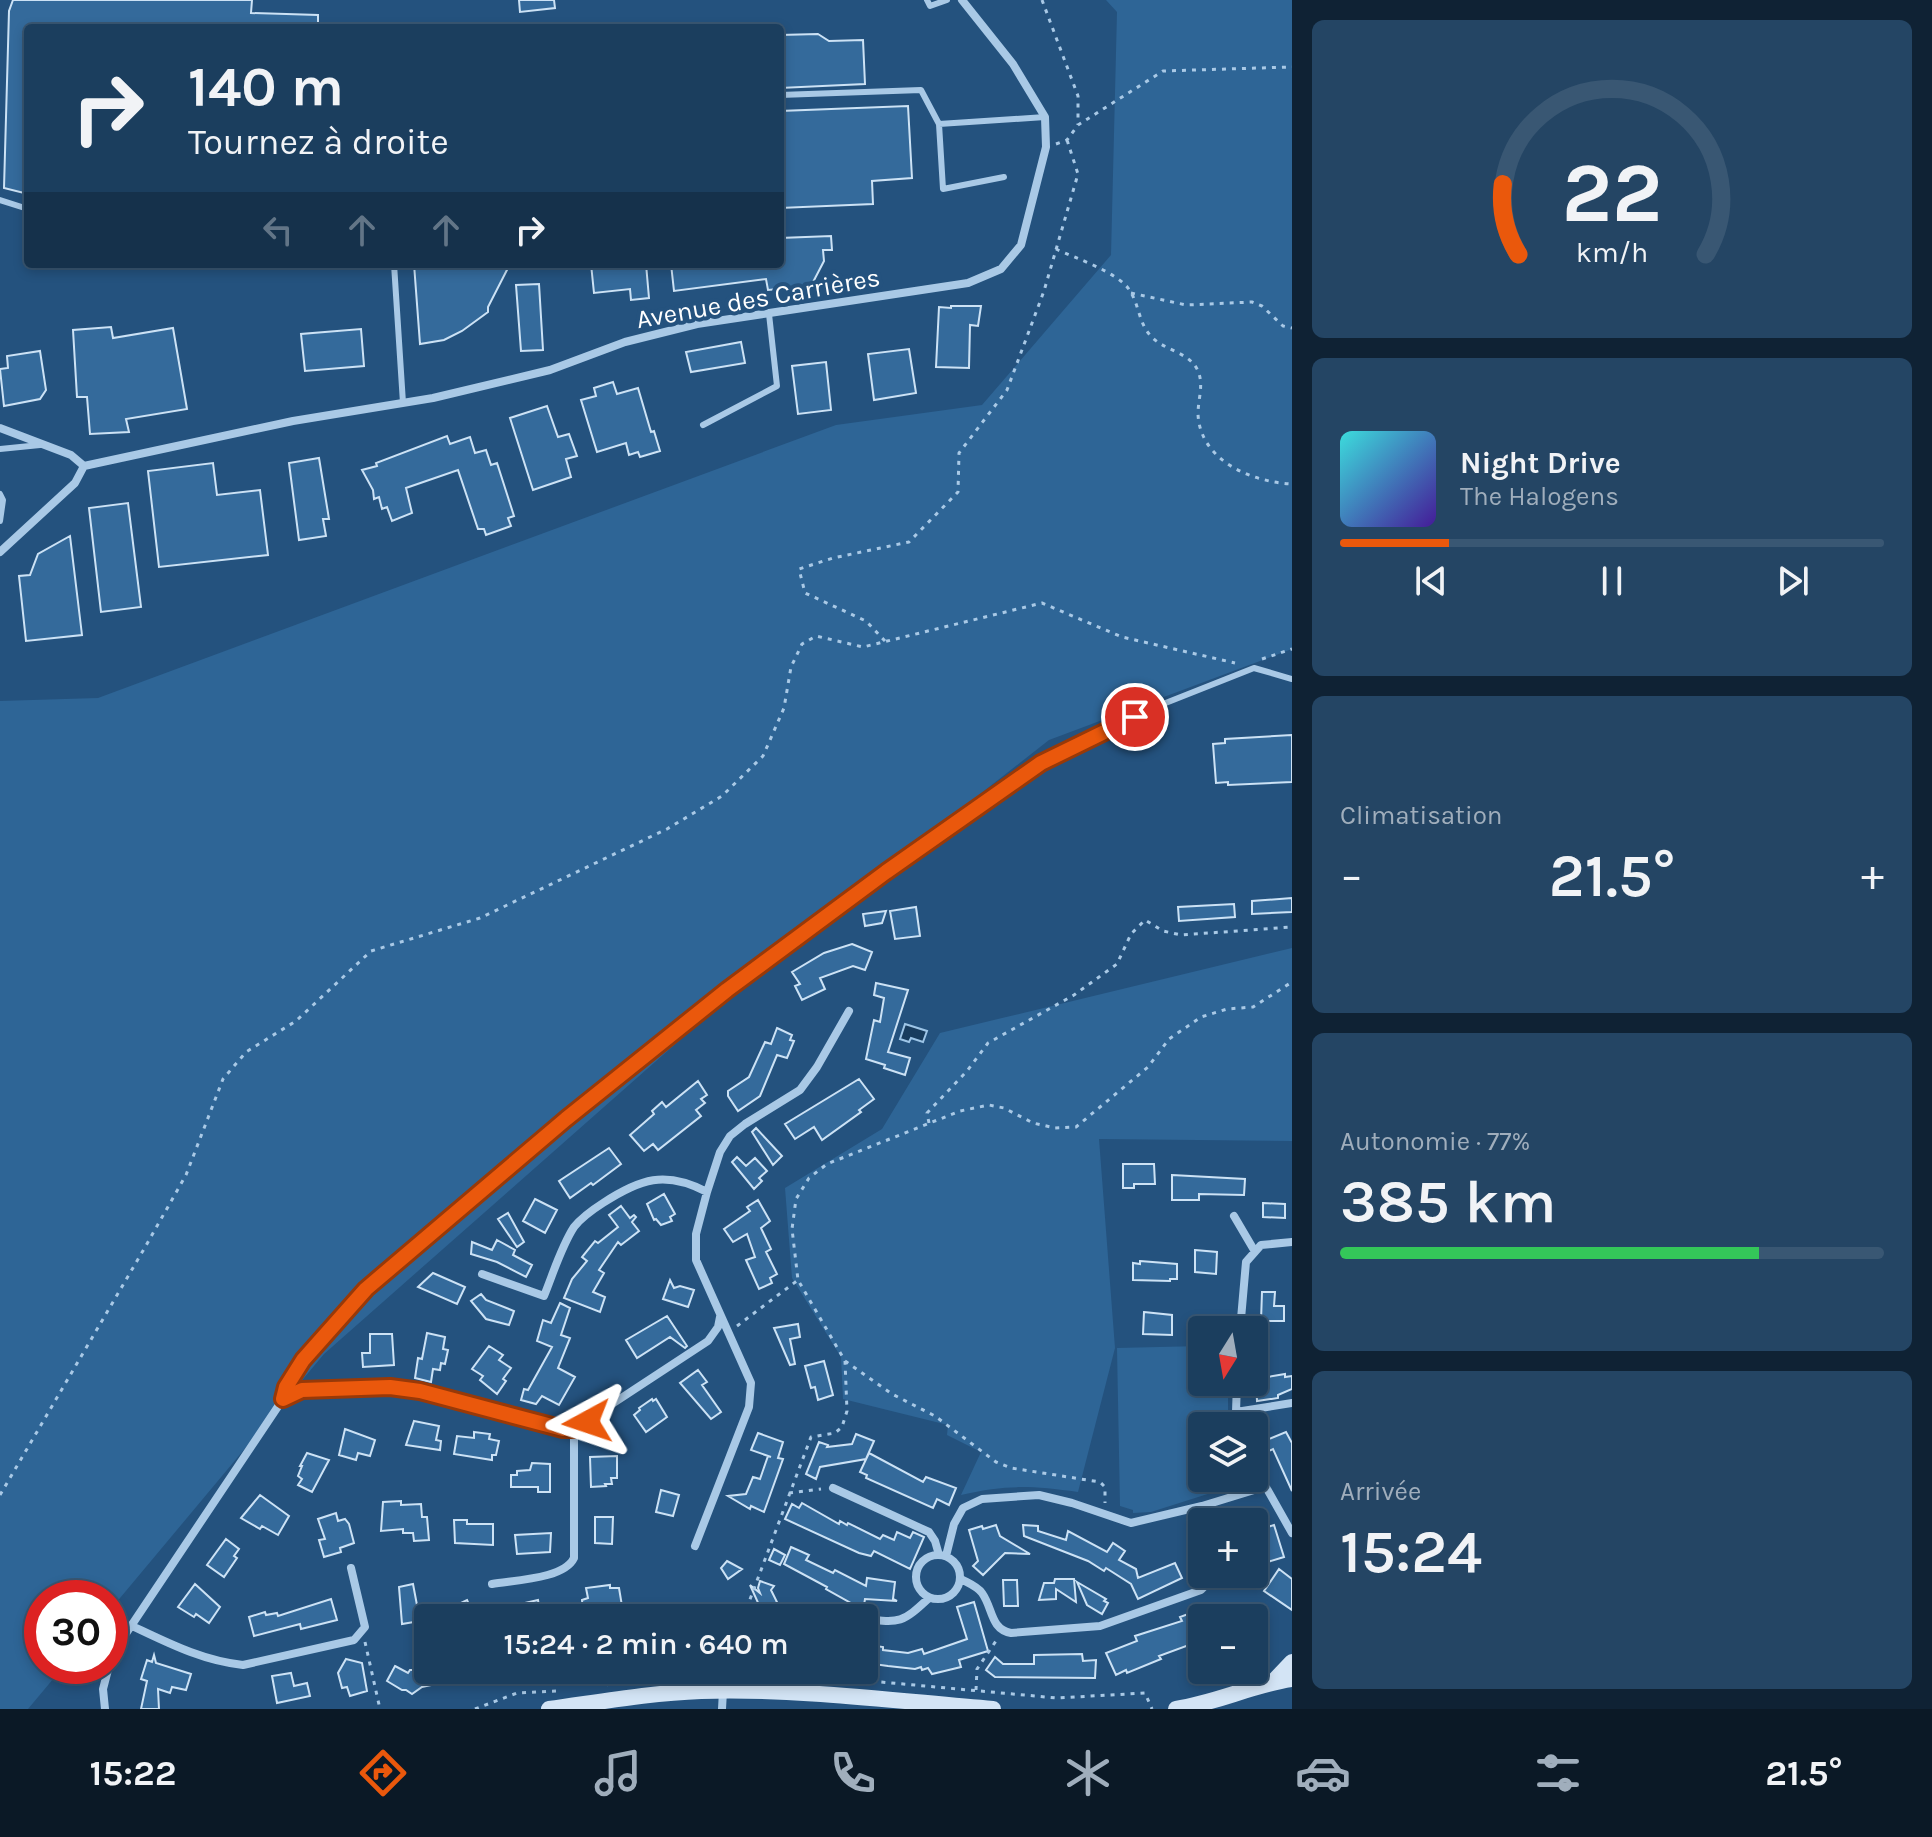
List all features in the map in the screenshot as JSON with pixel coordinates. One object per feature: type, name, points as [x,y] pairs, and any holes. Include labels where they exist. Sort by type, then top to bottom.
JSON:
[{"type":"main road","points":[[1273,1682],[1292,1662]]},
{"type":"main road","points":[[1176,1709],[1200,1706],[1273,1682],[1292,1679]]},
{"type":"main road","points":[[549,1709],[655,1693],[723,1691],[839,1695],[993,1709]]},
{"type":"street","name":"Avenue des Carrières","points":[[84,466],[293,421],[403,403],[550,370],[625,342],[697,324],[968,283],[1001,269],[1021,245],[1046,147],[1045,117],[1013,64],[962,0]]},
{"type":"street","points":[[0,428],[71,455],[84,466],[75,483],[0,552]]},
{"type":"street","points":[[695,1546],[749,1407],[751,1383],[696,1260],[696,1234],[707,1192],[720,1152],[730,1136],[800,1090],[849,1011]]},
{"type":"street","points":[[482,1274],[544,1296],[573,1229],[584,1216],[624,1189],[658,1178],[696,1186],[707,1192]]},
{"type":"street","points":[[1234,1216],[1254,1250]]},
{"type":"street","points":[[1241,1316],[1243,1274],[1254,1250],[1274,1242],[1292,1242]]},
{"type":"street","points":[[128,1632],[283,1399],[302,1390],[390,1387],[420,1391],[563,1429],[574,1429],[708,1341],[718,1327],[720,1317]]},
{"type":"street","points":[[708,1341],[717,1340],[736,1351]]},
{"type":"street","points":[[1237,1396],[1236,1412],[1292,1403]]},
{"type":"street","points":[[492,1584],[564,1571],[574,1558],[574,1429]]},
{"type":"street","points":[[833,1488],[929,1532],[942,1556],[957,1565],[961,1579],[950,1597],[936,1600],[929,1598],[918,1587],[916,1572],[925,1560],[942,1556]]},
{"type":"street","points":[[942,1556],[963,1508],[982,1499],[1039,1495],[1072,1503],[1120,1521],[1142,1523],[1248,1492]]},
{"type":"street","points":[[1267,1492],[1291,1531]]},
{"type":"street","points":[[132,1626],[184,1651],[243,1665],[354,1640],[365,1627],[351,1568]]},
{"type":"street","points":[[961,1579],[984,1595],[996,1625],[1003,1632],[1100,1626],[1203,1588]]},
{"type":"street","points":[[878,1620],[906,1619],[929,1598]]},
{"type":"street","points":[[104,1684],[105,1709]]},
{"type":"street","points":[[722,1709],[723,1691]]},
{"type":"lane","points":[[927,0],[930,6],[947,0]]},
{"type":"lane","points":[[784,95],[921,90],[939,124],[943,189],[1004,177]]},
{"type":"lane","points":[[939,124],[1045,117]]},
{"type":"lane","points":[[0,200],[24,208]]},
{"type":"lane","points":[[394,268],[403,403]]},
{"type":"lane","points":[[703,425],[777,386],[769,314]]},
{"type":"lane","points":[[0,449],[43,444]]},
{"type":"lane","points":[[0,494],[3,500],[0,521]]},
{"type":"lane","points":[[283,1399],[286,1387],[303,1360],[366,1289],[566,1119],[727,990],[886,872],[1041,763],[1158,706],[1254,668],[1292,679]]},
{"type":"path","points":[[1042,0],[1078,96],[1078,125]]},
{"type":"path","points":[[1046,147],[1067,140],[1078,125],[1163,71],[1292,67]]},
{"type":"path","points":[[885,641],[866,621],[805,593],[799,569],[833,558],[909,542],[958,492],[959,453],[1007,390],[1044,291],[1078,174],[1067,140]]},
{"type":"path","points":[[1056,249],[1111,275],[1128,287],[1151,338],[1185,356],[1198,369],[1202,386],[1198,415],[1204,441],[1223,460],[1246,475],[1292,484]]},
{"type":"path","points":[[1131,293],[1186,305],[1252,302],[1262,306],[1283,326],[1292,328]]},
{"type":"path","points":[[0,1495],[186,1175],[223,1079],[246,1052],[296,1021],[371,951],[480,918],[667,829],[722,796],[763,756],[784,708],[791,667],[802,644],[816,636],[863,647],[1042,603],[1122,637],[1254,668],[1264,657],[1292,649]]},
{"type":"path","points":[[929,1123],[927,1113],[967,1071],[988,1043],[1074,995],[1117,964],[1131,934],[1145,920],[1163,931],[1181,935],[1292,927]]},
{"type":"path","points":[[1103,1515],[1106,1494],[1100,1482],[1011,1468],[996,1462],[935,1416],[892,1394],[845,1361],[798,1280],[792,1229],[796,1199],[809,1178],[827,1164],[960,1111],[989,1105],[1004,1108],[1033,1123],[1055,1128],[1076,1127],[1148,1067],[1169,1039],[1201,1017],[1227,1009],[1253,1007],[1292,982]]},
{"type":"path","points":[[727,1333],[798,1280]]},
{"type":"path","points":[[748,1604],[811,1437],[835,1433],[842,1427],[847,1411],[845,1361]]},
{"type":"path","points":[[789,1493],[833,1488]]},
{"type":"path","points":[[976,1690],[977,1669],[1003,1632]]},
{"type":"path","points":[[359,1634],[365,1643],[380,1709]]},
{"type":"path","points":[[878,1681],[1057,1698],[1145,1693],[1152,1709]]},
{"type":"path","points":[[597,1687],[610,1684]]},
{"type":"path","points":[[475,1709],[517,1693],[561,1691]]},
{"type":"shaded area","points":[[1106,0],[1292,0],[1292,649],[1049,740],[783,949],[324,1354],[128,1588],[128,1580],[24,1580],[24,1684],[49,1684],[28,1709],[0,1709],[0,701],[98,698],[836,425],[982,405],[1111,255],[1117,12]]},
{"type":"shaded area","points":[[1292,948],[1292,1141],[1099,1139],[1115,1348],[1078,1492],[1020,1487],[961,1495],[981,1452],[947,1435],[948,1425],[843,1399],[841,1357],[792,1278],[785,1188],[882,1129],[940,1033]]},
{"type":"shaded area","points":[[905,1024],[927,1031],[923,1042],[911,1038],[909,1042],[900,1039]]},
{"type":"shaded area","points":[[1188,1346],[1188,1396],[1228,1396],[1228,1412],[1188,1412],[1188,1492],[1214,1492],[1151,1512],[1133,1513],[1133,1510],[1120,1506],[1117,1348]]},
{"type":"building","points":[[13,0],[252,0],[251,13],[318,15],[318,24],[24,24],[24,193],[4,188],[9,11]]},
{"type":"building","points":[[519,0],[554,0],[555,8],[520,12]]},
{"type":"building","points":[[818,34],[829,41],[863,40],[865,84],[784,88],[784,35]]},
{"type":"building","points":[[908,106],[912,178],[872,181],[873,204],[784,208],[784,111]]},
{"type":"building","points":[[831,236],[832,250],[823,250],[824,261],[811,286],[768,290],[766,279],[674,291],[671,268],[784,268],[784,238]]},
{"type":"building","points":[[414,268],[508,268],[488,312],[444,340],[420,344]]},
{"type":"building","points":[[591,268],[646,268],[649,298],[631,300],[630,289],[594,293]]},
{"type":"building","points":[[539,284],[543,350],[521,351],[516,285]]},
{"type":"building","points":[[981,306],[978,326],[970,325],[969,368],[936,367],[939,307]]},
{"type":"building","points":[[111,327],[113,338],[173,328],[187,409],[126,419],[129,432],[90,434],[87,397],[77,397],[73,330]]},
{"type":"building","points":[[361,329],[364,366],[305,371],[301,334]]},
{"type":"building","points":[[741,342],[745,363],[691,372],[686,352]]},
{"type":"building","points":[[909,349],[916,393],[874,400],[868,354]]},
{"type":"building","points":[[40,351],[46,390],[40,399],[4,406],[0,369],[8,368],[7,356]]},
{"type":"building","points":[[826,362],[831,410],[798,414],[792,366]]},
{"type":"building","points":[[613,382],[617,394],[638,388],[660,451],[640,457],[638,452],[629,455],[626,443],[597,452],[581,400],[596,396],[594,388]]},
{"type":"building","points":[[547,406],[558,437],[569,434],[577,456],[566,459],[571,477],[533,490],[510,418]]},
{"type":"building","points":[[447,436],[450,444],[470,437],[475,453],[486,450],[491,465],[497,463],[514,516],[508,518],[511,526],[486,535],[484,529],[478,529],[458,470],[406,488],[412,513],[392,521],[387,507],[382,509],[379,497],[374,499],[373,490],[362,470]]},
{"type":"building","points":[[319,458],[329,519],[323,519],[326,536],[299,540],[289,463]]},
{"type":"building","points":[[213,463],[217,495],[260,490],[268,555],[159,567],[148,471]]},
{"type":"building","points":[[128,503],[141,607],[101,612],[89,508]]},
{"type":"building","points":[[70,536],[82,635],[26,641],[19,576],[30,575],[38,554]]},
{"type":"building","points":[[1292,735],[1292,782],[1216,783],[1213,744],[1225,743],[1225,739]]},
{"type":"building","points":[[1292,898],[1292,912],[1252,914],[1252,901]]},
{"type":"building","points":[[1234,904],[1235,917],[1179,921],[1178,907]]},
{"type":"building","points":[[916,907],[920,936],[895,939],[890,911]]},
{"type":"building","points":[[886,911],[882,923],[865,926],[863,914]]},
{"type":"building","points":[[852,944],[872,952],[865,970],[853,966],[820,978],[825,989],[802,1000],[795,986],[800,984],[792,972],[824,953]]},
{"type":"building","points":[[876,983],[908,990],[888,1052],[910,1058],[905,1075],[866,1059],[874,1020],[880,1022],[884,998],[874,995]]},
{"type":"building","points":[[777,1028],[792,1035],[790,1040],[794,1041],[787,1058],[777,1055],[760,1096],[738,1111],[728,1091],[749,1077],[765,1042],[771,1044]]},
{"type":"building","points":[[859,1079],[874,1099],[859,1110],[861,1112],[822,1140],[814,1127],[795,1139],[785,1124]]},
{"type":"building","points":[[698,1081],[707,1095],[701,1099],[705,1103],[696,1110],[701,1116],[658,1150],[653,1144],[644,1151],[630,1135],[654,1114],[652,1111],[662,1102],[666,1107]]},
{"type":"building","points":[[756,1128],[782,1156],[773,1165],[752,1132]]},
{"type":"building","points":[[609,1148],[621,1164],[570,1198],[559,1181]]},
{"type":"building","points":[[737,1157],[746,1166],[755,1158],[767,1171],[754,1189],[732,1162]]},
{"type":"building","points":[[1123,1164],[1154,1164],[1155,1184],[1134,1184],[1134,1188],[1123,1188]]},
{"type":"building","points":[[1172,1175],[1245,1179],[1244,1195],[1199,1194],[1199,1200],[1172,1200]]},
{"type":"building","points":[[664,1194],[675,1214],[670,1217],[672,1221],[661,1225],[654,1220],[647,1204]]},
{"type":"building","points":[[535,1199],[557,1210],[545,1233],[523,1221]]},
{"type":"building","points":[[758,1200],[770,1221],[761,1228],[771,1249],[766,1252],[777,1274],[770,1278],[772,1283],[759,1289],[746,1260],[755,1257],[747,1234],[733,1242],[724,1229],[750,1211],[747,1207]]},
{"type":"building","points":[[1263,1203],[1285,1204],[1285,1218],[1263,1217]]},
{"type":"building","points":[[621,1206],[630,1218],[636,1217],[632,1222],[639,1231],[621,1245],[618,1242],[599,1270],[604,1273],[593,1292],[605,1297],[600,1312],[564,1298],[572,1279],[587,1261],[582,1257],[595,1241],[598,1243],[618,1227],[609,1215]]},
{"type":"building","points":[[508,1213],[524,1242],[517,1247],[498,1219]]},
{"type":"building","points":[[497,1240],[515,1250],[513,1255],[532,1265],[526,1277],[497,1262],[471,1254],[472,1242],[492,1250]]},
{"type":"building","points":[[1195,1250],[1217,1252],[1216,1274],[1195,1272]]},
{"type":"building","points":[[1140,1261],[1177,1264],[1177,1279],[1133,1280],[1133,1263],[1140,1264]]},
{"type":"building","points":[[433,1273],[465,1287],[457,1304],[418,1287]]},
{"type":"building","points":[[670,1280],[674,1288],[680,1286],[694,1290],[688,1307],[663,1299]]},
{"type":"building","points":[[1262,1292],[1275,1292],[1274,1306],[1284,1306],[1284,1321],[1268,1321],[1268,1316],[1261,1316]]},
{"type":"building","points":[[481,1294],[486,1300],[514,1311],[509,1325],[486,1319],[471,1301]]},
{"type":"building","points":[[560,1303],[570,1308],[561,1335],[570,1338],[558,1368],[575,1377],[559,1405],[542,1396],[536,1404],[521,1400],[524,1389],[528,1390],[552,1347],[537,1341],[543,1320],[551,1323]]},
{"type":"building","points":[[1144,1312],[1172,1315],[1172,1335],[1143,1334]]},
{"type":"building","points":[[667,1316],[687,1346],[685,1348],[670,1337],[637,1358],[626,1340]]},
{"type":"building","points":[[798,1324],[800,1337],[790,1339],[795,1364],[790,1365],[774,1328]]},
{"type":"building","points":[[427,1333],[445,1337],[443,1349],[448,1350],[445,1364],[441,1363],[440,1370],[433,1369],[431,1382],[415,1378]]},
{"type":"building","points":[[370,1334],[392,1334],[394,1365],[363,1367],[362,1353],[370,1353]]},
{"type":"building","points":[[489,1346],[503,1355],[499,1360],[511,1368],[497,1394],[480,1380],[483,1376],[472,1369]]},
{"type":"building","points":[[824,1361],[833,1395],[818,1400],[805,1366]]},
{"type":"building","points":[[698,1370],[707,1382],[702,1385],[721,1412],[711,1419],[680,1383]]},
{"type":"building","points":[[1292,1376],[1292,1389],[1278,1395],[1278,1398],[1257,1401],[1257,1396],[1268,1396],[1268,1377]]},
{"type":"building","points":[[656,1399],[667,1417],[646,1432],[634,1415]]},
{"type":"building","points":[[414,1421],[439,1426],[436,1440],[441,1441],[440,1450],[406,1445]]},
{"type":"building","points":[[345,1429],[375,1440],[370,1456],[358,1453],[356,1460],[339,1455]]},
{"type":"building","points":[[474,1432],[490,1434],[489,1439],[499,1441],[492,1460],[454,1454],[457,1436],[474,1438]]},
{"type":"building","points":[[1286,1432],[1292,1443],[1292,1491],[1273,1449],[1268,1449],[1268,1439]]},
{"type":"building","points":[[758,1433],[783,1442],[778,1458],[783,1459],[764,1512],[751,1506],[750,1509],[728,1496],[746,1494],[753,1477],[760,1479],[768,1456],[771,1457],[751,1450]]},
{"type":"building","points":[[856,1434],[874,1441],[866,1459],[820,1467],[816,1479],[806,1474],[819,1442],[827,1447],[852,1444]]},
{"type":"building","points":[[307,1453],[329,1460],[312,1492],[298,1485],[302,1479],[298,1476],[300,1466]]},
{"type":"building","points":[[869,1453],[923,1482],[926,1477],[956,1488],[949,1505],[937,1499],[933,1508],[866,1478],[867,1475],[860,1472]]},
{"type":"building","points":[[617,1456],[617,1478],[611,1478],[612,1484],[591,1487],[590,1457]]},
{"type":"building","points":[[532,1463],[550,1464],[550,1492],[538,1492],[538,1487],[511,1487],[511,1475],[530,1470]]},
{"type":"building","points":[[661,1490],[679,1495],[673,1516],[656,1512]]},
{"type":"building","points":[[260,1495],[289,1516],[278,1535],[241,1518]]},
{"type":"building","points":[[401,1501],[401,1505],[421,1504],[422,1517],[427,1517],[429,1540],[414,1541],[413,1533],[403,1533],[403,1529],[381,1531],[383,1502]]},
{"type":"building","points":[[802,1503],[839,1524],[840,1521],[848,1523],[880,1539],[883,1535],[894,1540],[897,1532],[910,1538],[913,1532],[924,1537],[910,1569],[874,1551],[871,1556],[859,1553],[785,1519],[792,1504],[799,1508]]},
{"type":"building","points":[[336,1513],[338,1521],[345,1519],[349,1524],[354,1543],[340,1548],[341,1552],[324,1557],[319,1540],[325,1539],[318,1519]]},
{"type":"building","points":[[595,1517],[613,1517],[612,1544],[595,1543]]},
{"type":"building","points":[[454,1520],[467,1520],[467,1524],[493,1524],[493,1545],[455,1543]]},
{"type":"building","points":[[996,1525],[1000,1536],[1030,1554],[1005,1553],[983,1575],[973,1566],[978,1561],[969,1530]]},
{"type":"building","points":[[1023,1525],[1038,1526],[1038,1531],[1066,1540],[1068,1531],[1107,1552],[1113,1543],[1125,1551],[1119,1560],[1136,1569],[1138,1578],[1175,1563],[1182,1578],[1138,1599],[1131,1584],[1106,1568],[1104,1571],[1088,1561],[1024,1536]]},
{"type":"building","points":[[1274,1525],[1284,1557],[1268,1562],[1268,1527]]},
{"type":"building","points":[[551,1533],[550,1552],[517,1554],[515,1535]]},
{"type":"building","points":[[226,1539],[239,1549],[234,1556],[237,1558],[224,1577],[207,1565]]},
{"type":"building","points":[[791,1547],[809,1555],[806,1560],[866,1586],[867,1578],[895,1582],[893,1599],[897,1601],[865,1599],[864,1604],[851,1603],[784,1564]]},
{"type":"building","points":[[774,1549],[785,1555],[780,1565],[769,1560]]},
{"type":"building","points":[[727,1561],[742,1569],[728,1579],[721,1568]]},
{"type":"building","points":[[1279,1569],[1292,1579],[1292,1610],[1264,1591]]},
{"type":"building","points":[[1055,1579],[1074,1579],[1076,1602],[1056,1589],[1056,1599],[1039,1600],[1044,1583],[1054,1583]]},
{"type":"building","points":[[1003,1580],[1017,1580],[1018,1606],[1004,1606]]},
{"type":"building","points":[[760,1581],[774,1586],[771,1590],[777,1602],[759,1604],[750,1585],[760,1593]]},
{"type":"building","points":[[1077,1582],[1106,1599],[1104,1601],[1108,1603],[1102,1614],[1087,1605]]},
{"type":"building","points":[[195,1584],[220,1607],[209,1623],[178,1607]]},
{"type":"building","points":[[413,1584],[417,1604],[414,1604],[414,1622],[402,1624],[399,1587]]},
{"type":"building","points":[[610,1585],[610,1588],[619,1588],[622,1604],[582,1604],[582,1600],[588,1598],[586,1588]]},
{"type":"building","points":[[331,1599],[337,1620],[301,1629],[300,1624],[254,1636],[249,1617],[265,1612],[266,1615],[277,1613],[278,1616]]},
{"type":"building","points":[[974,1602],[988,1651],[959,1660],[961,1667],[932,1674],[928,1668],[922,1670],[921,1667],[878,1664],[878,1646],[883,1647],[883,1650],[908,1653],[922,1649],[924,1654],[967,1639],[957,1607]]},
{"type":"building","points":[[1188,1614],[1188,1645],[1116,1675],[1106,1653],[1137,1641],[1135,1636],[1182,1621],[1180,1617]]},
{"type":"building","points":[[1082,1654],[1083,1661],[1096,1660],[1095,1678],[995,1677],[986,1670],[995,1657],[1003,1664],[1034,1664],[1034,1655]]},
{"type":"building","points":[[154,1655],[156,1663],[191,1674],[186,1690],[172,1687],[170,1693],[158,1689],[159,1709],[141,1709],[147,1681],[141,1679],[147,1660],[152,1662]]},
{"type":"building","points":[[346,1659],[362,1663],[367,1691],[350,1696],[347,1687],[342,1688],[338,1673]]},
{"type":"building","points":[[395,1666],[408,1673],[414,1670],[414,1684],[436,1684],[422,1687],[412,1694],[387,1681]]},
{"type":"building","points":[[291,1673],[294,1686],[307,1683],[310,1696],[277,1703],[272,1676]]},
{"type":"route","points":[[587,1422],[574,1429],[563,1429],[420,1391],[390,1387],[302,1390],[283,1399],[286,1387],[303,1360],[366,1289],[566,1119],[727,990],[886,872],[1041,763],[1135,717]]}]
